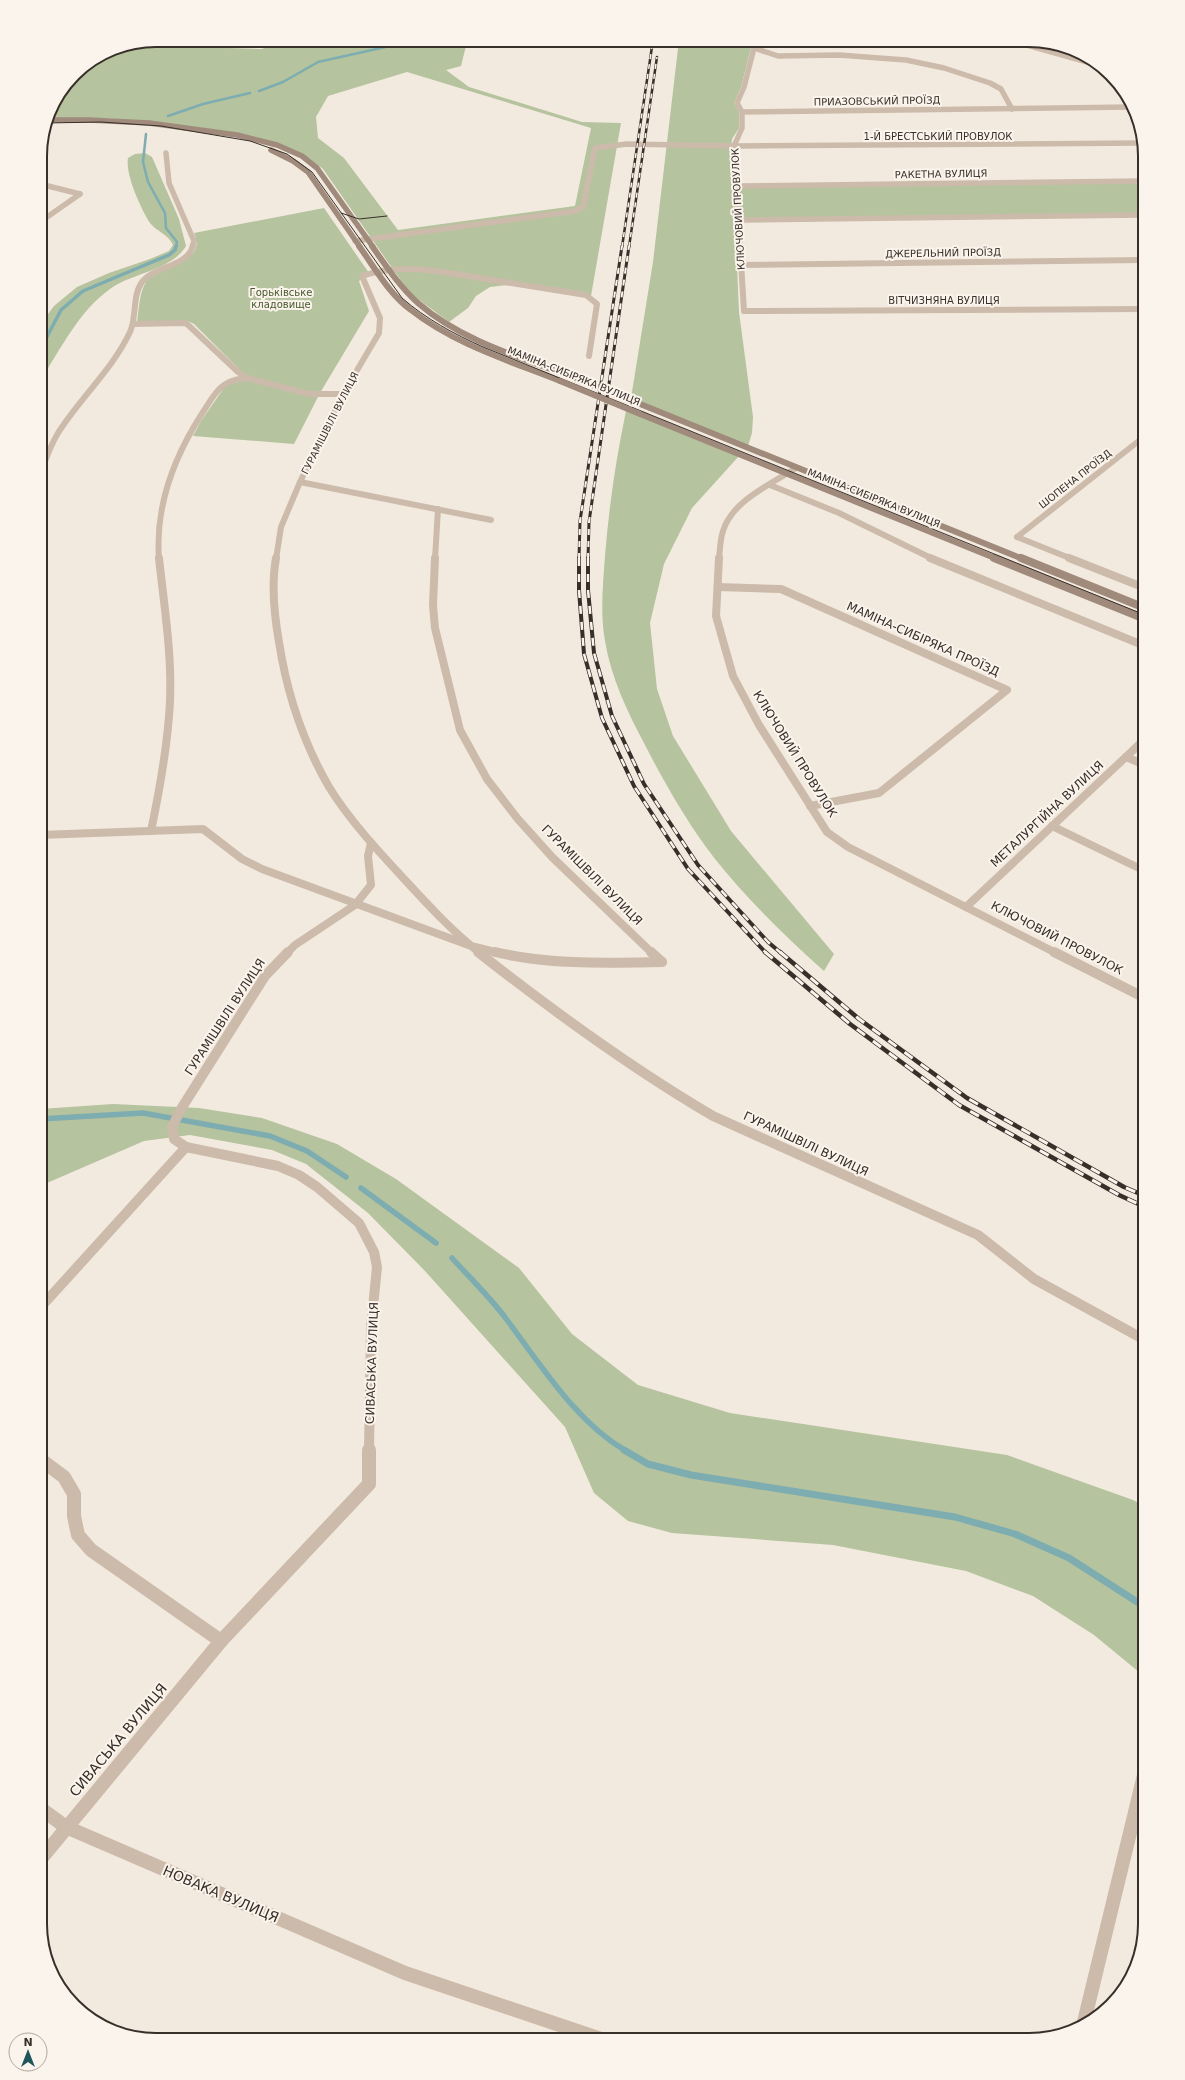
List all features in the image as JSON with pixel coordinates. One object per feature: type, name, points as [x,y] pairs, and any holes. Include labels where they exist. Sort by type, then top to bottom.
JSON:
[{"type":"main road","name":"МАМІНА-СИБІРЯКА ВУЛИЦЯ","points":[[53,120],[102,119],[145,121],[240,136],[282,147],[304,158],[319,170],[389,269],[410,296],[426,310],[451,326],[476,338],[1138,605]]},
{"type":"main road","name":"МАМІНА-СИБІРЯКА ВУЛИЦЯ","points":[[52,125],[100,123],[140,126],[233,140],[273,150],[293,161],[308,172],[376,271],[398,299],[414,313],[440,330],[479,348],[1138,616]]},
{"type":"street","points":[[1033,47],[1081,60]]},
{"type":"street","points":[[754,48],[778,56],[840,55],[906,60],[944,68],[990,83],[1001,89],[1012,109]]},
{"type":"street","name":"КЛЮЧОВИЙ ПРОВУЛОК","points":[[744,311],[740,265],[739,220],[736,203],[737,186],[734,146],[742,128],[742,112],[737,103],[738,98],[744,87],[754,48]]},
{"type":"street","name":"ПРИАЗОВСЬКИЙ ПРОЇЗД","points":[[742,112],[1012,109],[1128,110]]},
{"type":"street","name":"1-Й БРЕСТСЬКИЙ ПРОВУЛОК","points":[[368,239],[575,211],[583,207],[595,148],[603,146],[627,144],[693,144],[734,146],[1137,143]]},
{"type":"street","points":[[47,452],[59,432],[111,366],[133,324],[140,288],[143,281],[149,276],[187,256],[193,249],[194,241],[169,183],[166,153]]},
{"type":"street","name":"РАКЕТНА ВУЛИЦЯ","points":[[737,186],[1138,181]]},
{"type":"street","points":[[47,186],[80,194],[47,217]]},
{"type":"street","points":[[739,220],[1138,215]]},
{"type":"street","points":[[356,241],[368,239]]},
{"type":"street","name":"ДЖЕРЕЛЬНИЙ ПРОЇЗД","points":[[740,265],[1138,260]]},
{"type":"street","points":[[376,271],[403,268],[586,295],[597,304],[589,356]]},
{"type":"street","name":"ГУРАМІШВІЛІ ВУЛИЦЯ","points":[[376,271],[362,276],[380,318],[379,333],[343,394],[300,482],[281,527],[273,576],[276,625],[283,668],[294,711],[311,752],[330,788],[371,843],[418,894],[471,946],[539,1000],[684,1099],[713,1116],[978,1235],[1034,1278],[1138,1336]]},
{"type":"street","name":"ВІТЧИЗНЯНА ВУЛИЦЯ","points":[[744,311],[1138,309]]},
{"type":"street","points":[[133,324],[180,323],[190,325],[238,372],[247,378]]},
{"type":"street","points":[[151,831],[163,771],[170,681],[158,540],[163,504],[180,452],[197,420],[222,384],[232,379],[247,378],[309,394],[343,394]]},
{"type":"street","name":"ШОПЕНА ПРОЇЗД","points":[[1138,442],[1017,537],[1138,585]]},
{"type":"street","name":"КЛЮЧОВИЙ ПРОВУЛОК","points":[[796,468],[743,503],[730,516],[725,526],[720,548],[716,616],[734,676],[759,725],[810,806],[828,832],[848,847],[1138,994]]},
{"type":"street","points":[[300,482],[491,520]]},
{"type":"street","points":[[770,485],[839,513],[916,552],[1138,643]]},
{"type":"street","name":"ГУРАМІШВІЛІ ВУЛИЦЯ","points":[[47,835],[203,829],[242,859],[262,869],[471,946],[512,956],[547,961],[592,963],[662,962],[552,857],[517,818],[487,779],[460,730],[446,678],[435,628],[433,605],[438,509]]},
{"type":"street","name":"МАМІНА-СИБІРЯКА ПРОЇЗД","points":[[718,587],[781,589],[1007,690],[879,793],[810,806]]},
{"type":"street","name":"МЕТАЛУРГІЙНА ВУЛИЦЯ","points":[[966,907],[1138,746]]},
{"type":"street","points":[[1126,757],[1138,762]]},
{"type":"street","points":[[1052,826],[1138,869]]},
{"type":"street","name":"ГУРАМІШВІЛІ ВУЛИЦЯ","points":[[186,1147],[174,1139],[172,1127],[181,1109],[265,976],[295,945],[355,904],[371,885],[368,856],[371,843]]},
{"type":"street","points":[[47,1300],[186,1147]]},
{"type":"street","name":"СИВАСЬКА ВУЛИЦЯ","points":[[47,1851],[221,1641],[369,1484],[371,1327],[377,1267],[374,1252],[359,1223],[317,1186],[299,1174],[278,1166],[186,1147]]},
{"type":"street","points":[[47,1464],[64,1477],[74,1494],[74,1516],[78,1535],[91,1550],[221,1641]]},
{"type":"street","points":[[1085,2018],[1138,1800]]},
{"type":"street","name":"НОВАКА ВУЛИЦЯ","points":[[47,1813],[66,1827],[405,1973],[583,2033]]},
{"type":"green space","points":[[149,47],[226,47],[261,49],[269,47],[466,47],[461,66],[446,70],[469,87],[582,122],[621,123],[591,296],[507,285],[490,287],[476,296],[468,308],[449,322],[414,296],[404,285],[323,169],[307,157],[284,146],[166,123],[103,118],[54,119],[65,95],[79,79],[95,65],[114,55],[135,49]],"holes":[[[407,72],[591,128],[575,206],[398,230],[344,158],[318,138],[316,117],[328,96]]]},
{"type":"green space","points":[[678,47],[751,47],[741,87],[734,103],[739,112],[739,128],[732,139],[731,147],[733,187],[1138,183],[1138,213],[735,219],[739,312],[753,417],[752,433],[748,446],[631,398],[653,262]]},
{"type":"green space","points":[[145,153],[152,157],[179,219],[186,246],[171,261],[119,284],[99,298],[79,320],[47,370],[47,316],[54,306],[77,287],[109,273],[169,251],[173,245],[169,238],[150,223],[138,200],[131,182],[128,165],[128,158],[135,154]]},
{"type":"green space","name":"Горьківське кладовище","points":[[324,208],[369,273],[359,281],[369,311],[320,393],[294,444],[193,436],[201,421],[226,385],[247,380],[241,371],[194,324],[188,321],[137,322],[141,297],[146,282],[152,276],[188,258],[194,251],[196,244],[194,233]]},
{"type":"green space","points":[[626,411],[739,456],[692,508],[664,564],[650,623],[657,689],[673,736],[731,831],[834,954],[824,971],[781,931],[754,903],[705,846],[677,804],[632,720],[611,668],[603,630],[602,598],[611,501]]},
{"type":"green space","points":[[113,1104],[199,1108],[262,1118],[337,1144],[396,1179],[519,1268],[572,1334],[638,1385],[730,1413],[1007,1455],[1138,1502],[1138,1671],[1094,1635],[1033,1596],[966,1571],[833,1545],[672,1533],[628,1521],[594,1493],[565,1427],[425,1271],[368,1213],[306,1164],[272,1150],[190,1135],[144,1141],[47,1183],[47,1109]]},
{"type":"waterway","points":[[259,91],[283,82],[318,62],[386,47]]},
{"type":"waterway","points":[[168,116],[203,104],[250,93]]},
{"type":"waterway","points":[[146,134],[143,162],[148,182],[165,213],[166,228],[177,242],[176,247]]},
{"type":"waterway","points":[[47,337],[61,310],[83,291],[169,255],[175,250],[176,246]]},
{"type":"waterway","points":[[47,1119],[143,1113],[270,1136],[307,1151],[346,1177]]},
{"type":"waterway","points":[[361,1188],[436,1243]]},
{"type":"waterway","points":[[452,1258],[501,1312],[546,1374],[575,1409],[591,1425],[626,1451]]},
{"type":"waterway","points":[[624,1450],[648,1464],[691,1475],[955,1517],[1015,1534],[1069,1558],[1138,1602]]},
{"type":"tram line","points":[[52,123],[101,122],[161,126],[250,141],[287,154],[312,172],[341,213]]},
{"type":"tram line","points":[[341,213],[359,219],[387,216]]},
{"type":"tram line","points":[[341,213],[402,298],[421,313],[461,337],[1138,612]]},
{"type":"railway","points":[[622,247],[652,47]]},
{"type":"railway","points":[[629,247],[657,57]]},
{"type":"railway","points":[[579,559],[580,521],[622,246]]},
{"type":"railway","points":[[588,559],[589,522],[629,246]]},
{"type":"railway","points":[[579,559],[579,590],[584,654],[602,718],[634,786],[688,869],[765,952]]},
{"type":"railway","points":[[588,559],[588,590],[594,653],[612,716],[644,784],[698,865],[768,942],[781,953]]},
{"type":"railway","points":[[765,952],[850,1024],[959,1105],[1119,1195],[1138,1204]]},
{"type":"railway","points":[[780,952],[859,1019],[967,1098],[1124,1187],[1138,1193]]}]
